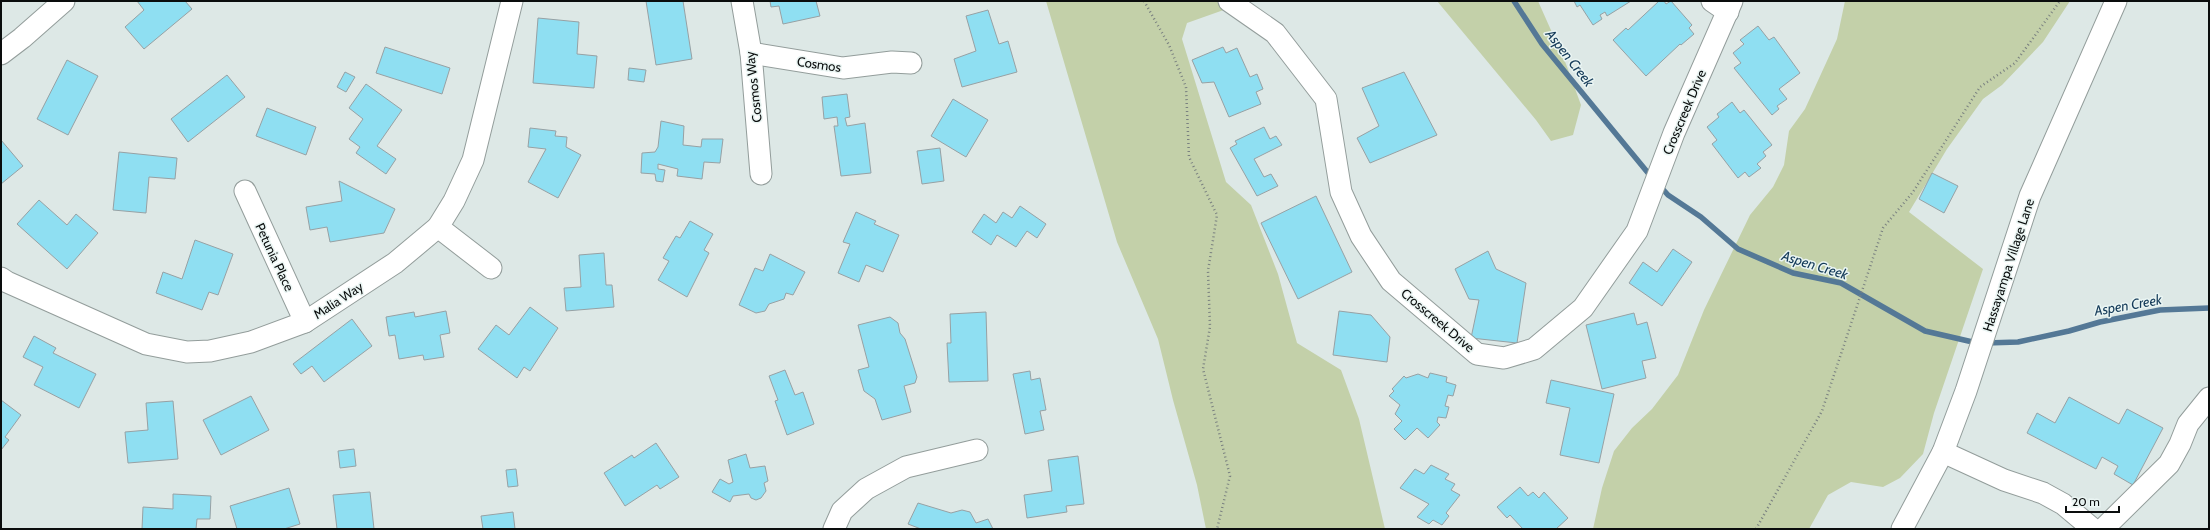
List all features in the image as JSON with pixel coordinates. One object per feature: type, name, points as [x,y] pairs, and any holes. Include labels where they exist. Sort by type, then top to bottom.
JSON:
[{"type":"street","name":"Malia Way","points":[[3,283],[146,344],[187,352],[210,351],[251,342],[304,322],[395,263],[438,227],[454,201],[473,160],[512,1]]},
{"type":"street","name":"Cosmos Way","points":[[742,1],[750,54],[761,174]]},
{"type":"street","name":"Crosscreek Drive","points":[[1229,1],[1275,33],[1326,99],[1341,192],[1361,236],[1391,281],[1477,354],[1504,358],[1534,349],[1582,308],[1637,231],[1724,5]]},
{"type":"street","name":"Hassayampa Village Lane","points":[[1902,529],[1943,452],[1986,331],[2030,196],[2116,1]]},
{"type":"street","points":[[1,54],[22,38],[60,2]]},
{"type":"street","name":"Cosmos","points":[[750,54],[843,68],[892,62],[911,63]]},
{"type":"street","name":"Petunia Place","points":[[245,191],[304,322]]},
{"type":"street","points":[[438,227],[491,268]]},
{"type":"street","points":[[2103,529],[2169,464],[2180,444],[2188,424],[2209,398]]},
{"type":"street","points":[[834,529],[842,511],[866,489],[893,474],[906,467],[977,450]]},
{"type":"street","points":[[1943,452],[2004,480],[2043,492],[2063,504],[2093,529]]},
{"type":"path","points":[[1144,1],[1170,45],[1186,87],[1189,158],[1217,215],[1208,271],[1210,327],[1203,369],[1230,476],[1217,529]]},
{"type":"path","points":[[1756,529],[1822,411],[1883,228],[1913,192],[1980,87],[2015,63],[2060,1]]},
{"type":"green space","points":[[1046,1],[1249,1],[1187,23],[1182,39],[1226,182],[1251,205],[1278,274],[1297,343],[1341,370],[1359,419],[1385,529],[1206,529],[1197,485],[1173,400],[1158,339],[1117,242]]},
{"type":"green space","points":[[1437,1],[1538,1],[1566,64],[1581,105],[1573,135],[1551,141],[1536,120]]},
{"type":"green space","points":[[1845,1],[2070,1],[2043,42],[2002,85],[1983,99],[1947,149],[1909,212],[1983,269],[1934,413],[1923,454],[1900,478],[1883,487],[1851,482],[1828,495],[1809,529],[1593,529],[1602,488],[1614,451],[1632,428],[1652,409],[1678,375],[1704,310],[1750,215],[1773,187],[1784,165],[1789,131],[1805,109],[1837,39]]},
{"type":"building","points":[[137,1],[185,1],[192,9],[144,49],[125,27],[144,10]]},
{"type":"building","points":[[646,1],[683,1],[692,59],[656,65]]},
{"type":"building","points":[[770,1],[816,1],[820,16],[783,24],[779,6],[771,7]]},
{"type":"building","points":[[1574,1],[1631,1],[1607,16],[1605,12],[1600,15],[1602,19],[1593,25],[1580,5],[1577,7]]},
{"type":"building","points":[[1659,1],[1664,1],[1666,4],[1671,1],[1692,25],[1689,28],[1694,34],[1681,45],[1680,44],[1646,76],[1613,40],[1626,28],[1628,30]]},
{"type":"building","points":[[988,10],[999,44],[1008,41],[1017,72],[962,87],[954,59],[976,51],[966,16]]},
{"type":"building","points":[[538,18],[579,22],[577,54],[597,56],[594,88],[533,83]]},
{"type":"building","points":[[1758,26],[1769,40],[1774,37],[1800,73],[1779,89],[1787,99],[1777,106],[1779,109],[1772,115],[1734,68],[1741,63],[1733,53],[1744,44],[1740,40]]},
{"type":"building","points":[[385,47],[450,68],[442,94],[376,73]]},
{"type":"building","points":[[1223,47],[1226,53],[1237,48],[1250,77],[1257,74],[1263,89],[1256,92],[1261,104],[1229,117],[1214,82],[1202,83],[1192,60]]},
{"type":"building","points":[[67,60],[98,76],[68,135],[37,119]]},
{"type":"building","points":[[629,68],[646,70],[644,82],[628,80]]},
{"type":"building","points":[[345,72],[355,77],[346,92],[337,87]]},
{"type":"building","points":[[1404,72],[1437,135],[1370,163],[1357,138],[1379,126],[1362,88]]},
{"type":"building","points":[[227,75],[245,97],[188,142],[171,119]]},
{"type":"building","points":[[366,84],[402,110],[377,146],[396,159],[386,174],[356,153],[360,147],[349,139],[363,119],[349,108]]},
{"type":"building","points":[[847,94],[850,117],[845,118],[847,126],[865,123],[871,173],[841,176],[834,126],[838,126],[837,117],[824,119],[822,97]]},
{"type":"building","points":[[953,99],[988,120],[966,157],[931,136]]},
{"type":"building","points":[[1732,102],[1740,113],[1744,110],[1772,145],[1763,152],[1766,156],[1757,164],[1761,168],[1749,177],[1745,172],[1738,178],[1712,144],[1717,140],[1707,127],[1719,117],[1717,114]]},
{"type":"building","points":[[267,108],[316,127],[306,155],[256,136]]},
{"type":"building","points":[[661,121],[684,126],[683,145],[701,147],[702,139],[723,139],[720,163],[704,162],[702,179],[677,176],[678,169],[658,164],[658,169],[665,170],[663,182],[656,181],[655,174],[641,173],[642,153],[655,152],[658,147]]},
{"type":"building","points":[[1264,127],[1270,139],[1276,136],[1282,145],[1254,159],[1264,177],[1271,174],[1278,186],[1257,196],[1230,148],[1237,144],[1235,141]]},
{"type":"building","points":[[530,128],[556,131],[555,136],[567,137],[566,147],[581,155],[558,198],[528,182],[546,149],[528,147]]},
{"type":"building","points":[[1,140],[23,166],[1,184]]},
{"type":"building","points":[[940,148],[944,181],[922,184],[917,151]]},
{"type":"building","points":[[119,152],[177,158],[175,179],[149,177],[146,213],[113,210]]},
{"type":"building","points":[[1932,173],[1958,186],[1944,213],[1919,199]]},
{"type":"building","points":[[339,181],[395,209],[384,233],[330,242],[327,227],[310,230],[306,207],[342,201]]},
{"type":"building","points":[[1316,196],[1352,272],[1298,299],[1261,223]]},
{"type":"building","points":[[39,200],[67,225],[76,214],[98,233],[67,269],[17,224]]},
{"type":"building","points":[[1020,206],[1046,224],[1037,238],[1027,231],[1016,247],[997,235],[991,245],[972,232],[984,214],[996,223],[1003,212],[1012,218]]},
{"type":"building","points":[[856,212],[876,221],[874,224],[899,235],[883,272],[866,265],[859,282],[838,273],[850,244],[843,242]]},
{"type":"building","points":[[690,221],[713,234],[704,250],[709,253],[687,297],[658,280],[669,261],[663,258],[676,236],[680,238]]},
{"type":"building","points":[[195,240],[233,254],[218,295],[209,292],[202,310],[156,293],[163,272],[182,279]]},
{"type":"building","points":[[1673,249],[1692,262],[1662,306],[1629,283],[1643,262],[1657,272]]},
{"type":"building","points":[[1488,251],[1496,269],[1526,283],[1517,343],[1471,338],[1479,300],[1469,299],[1455,269]]},
{"type":"building","points":[[604,253],[606,285],[612,285],[614,307],[566,311],[564,288],[581,287],[579,255]]},
{"type":"building","points":[[770,254],[805,272],[793,295],[786,293],[784,299],[769,304],[765,311],[756,313],[739,305],[755,268],[763,271]]},
{"type":"building","points":[[530,307],[558,328],[530,371],[524,367],[517,378],[478,349],[496,325],[509,335]]},
{"type":"building","points":[[446,311],[450,333],[440,335],[444,357],[424,360],[423,355],[399,359],[395,335],[389,336],[386,317],[414,312],[415,317]]},
{"type":"building","points":[[1339,311],[1371,315],[1390,337],[1387,362],[1333,355]]},
{"type":"building","points":[[986,312],[988,381],[949,382],[947,343],[951,343],[950,314]]},
{"type":"building","points":[[1634,313],[1637,325],[1647,322],[1656,358],[1642,361],[1646,378],[1602,389],[1586,325]]},
{"type":"building","points":[[890,317],[898,323],[900,333],[905,339],[917,377],[915,383],[904,386],[911,412],[882,420],[875,399],[864,391],[858,370],[869,367],[858,325]]},
{"type":"building","points":[[352,319],[372,346],[324,382],[312,366],[301,374],[293,364]]},
{"type":"building","points":[[34,336],[56,348],[53,353],[96,374],[79,408],[34,385],[43,367],[23,357]]},
{"type":"building","points":[[785,370],[795,395],[803,392],[814,424],[787,435],[775,401],[778,400],[769,376]]},
{"type":"building","points":[[1030,371],[1031,380],[1040,378],[1046,410],[1040,411],[1044,430],[1025,434],[1013,374]]},
{"type":"building","points":[[1430,373],[1447,377],[1446,382],[1456,385],[1453,396],[1448,395],[1445,406],[1449,407],[1446,418],[1438,417],[1437,422],[1440,425],[1428,438],[1417,428],[1405,440],[1394,429],[1402,421],[1395,414],[1400,405],[1389,396],[1394,391],[1392,389],[1404,376],[1406,378],[1418,374],[1428,378]]},
{"type":"building","points":[[1551,380],[1614,394],[1599,463],[1560,455],[1570,408],[1546,403]]},
{"type":"building","points":[[251,396],[269,430],[221,455],[203,420]]},
{"type":"building","points":[[2069,397],[2119,424],[2127,409],[2163,428],[2133,485],[2114,474],[2118,466],[2102,457],[2096,469],[2027,433],[2037,413],[2055,423]]},
{"type":"building","points":[[1,400],[21,415],[5,437],[9,440],[1,450]]},
{"type":"building","points":[[173,401],[178,459],[128,463],[125,432],[148,430],[146,403]]},
{"type":"building","points":[[656,443],[679,477],[660,489],[657,485],[625,506],[604,473],[632,455],[634,458]]},
{"type":"building","points":[[354,449],[356,466],[340,468],[338,451]]},
{"type":"building","points":[[746,454],[750,468],[765,466],[768,481],[764,483],[766,491],[761,498],[756,500],[751,498],[749,494],[733,496],[730,502],[712,492],[720,479],[729,484],[733,482],[728,460]]},
{"type":"building","points":[[1078,456],[1084,504],[1066,506],[1067,512],[1027,518],[1024,495],[1052,491],[1048,460]]},
{"type":"building","points":[[1431,465],[1449,474],[1445,479],[1455,484],[1451,490],[1460,495],[1446,513],[1449,516],[1442,525],[1433,520],[1429,524],[1417,517],[1429,504],[1400,488],[1415,469],[1424,474]]},
{"type":"building","points":[[516,469],[518,486],[508,487],[506,470]]},
{"type":"building","points":[[1520,487],[1528,496],[1533,492],[1539,498],[1544,492],[1568,518],[1556,529],[1523,529],[1510,515],[1507,518],[1497,507]]},
{"type":"building","points":[[289,488],[300,524],[284,529],[237,529],[230,506]]},
{"type":"building","points":[[370,492],[374,529],[337,529],[333,495]]},
{"type":"building","points":[[173,494],[211,496],[210,519],[197,519],[196,529],[142,529],[143,507],[173,509]]},
{"type":"building","points":[[918,503],[951,513],[962,510],[970,512],[976,523],[988,519],[993,529],[921,529],[908,524]]},
{"type":"building","points":[[513,512],[515,529],[483,529],[481,516]]},
{"type":"waterway","name":"Aspen Creek","points":[[1514,1],[1542,44],[1653,179]]},
{"type":"waterway","name":"Aspen Creek","points":[[1659,185],[1668,195],[1701,217],[1738,249],[1793,273],[1841,283],[1925,331],[1977,343]]},
{"type":"waterway","name":"Aspen Creek","points":[[1986,343],[2018,342],[2069,331],[2100,322],[2160,310],[2209,308]]}]
